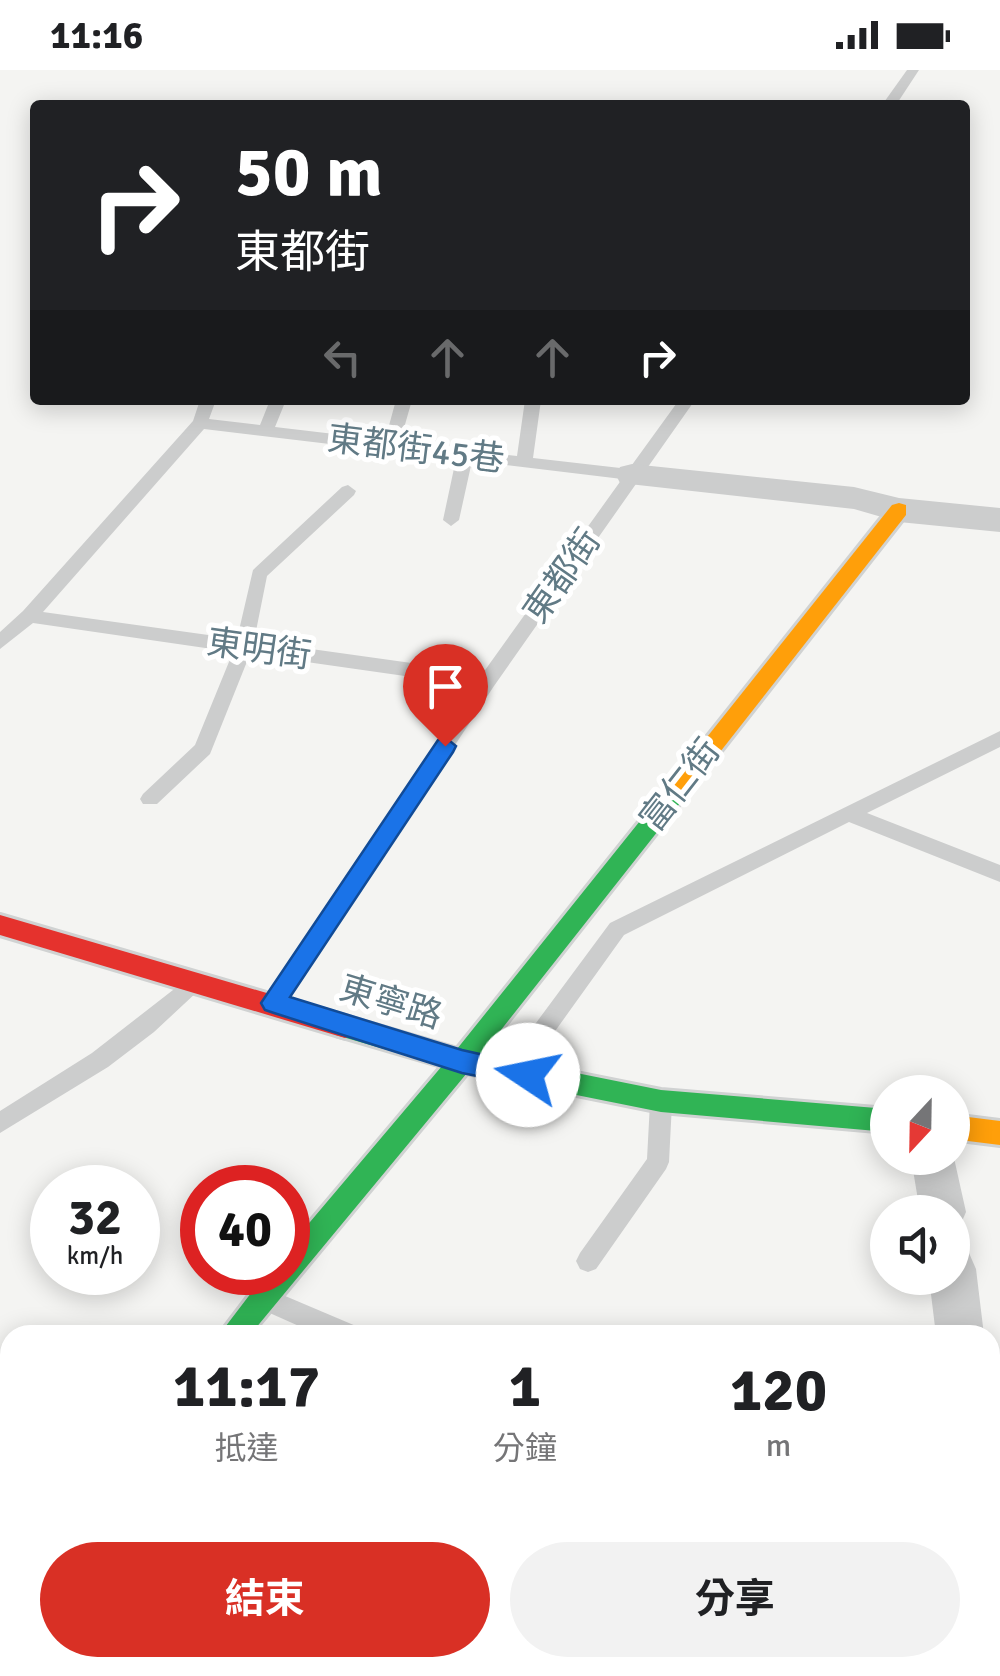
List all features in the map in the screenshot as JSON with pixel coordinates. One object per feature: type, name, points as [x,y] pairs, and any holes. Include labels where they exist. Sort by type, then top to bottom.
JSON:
[{"type":"street","points":[[632,475],[854,498],[898,510],[1000,520]]},
{"type":"street","name":"富仁街","points":[[310,1242],[462,1062],[898,510]]},
{"type":"street","name":"東寧路","points":[[0,925],[274,1003],[462,1062],[661,1101],[870,1118]]},
{"type":"street","points":[[970,1129],[1000,1133]]},
{"type":"street","name":"富仁街","points":[[241,1325],[265,1295]]},
{"type":"street","points":[[955,1295],[959,1325]]},
{"type":"lane","points":[[892,100],[913,70]]},
{"type":"lane","points":[[0,642],[29,616],[200,424],[206,405]]},
{"type":"lane","points":[[266,431],[276,405]]},
{"type":"lane","points":[[391,446],[403,405]]},
{"type":"lane","points":[[524,462],[531,405]]},
{"type":"lane","name":"東都街","points":[[274,1003],[488,682],[683,405]]},
{"type":"lane","name":"東都街45巷","points":[[200,424],[632,475]]},
{"type":"lane","points":[[451,520],[466,455]]},
{"type":"lane","points":[[150,799],[202,749],[244,647],[259,574],[348,491]]},
{"type":"lane","name":"東明街","points":[[29,616],[488,682]]},
{"type":"lane","points":[[462,1062],[540,1034],[617,929],[1000,738]]},
{"type":"lane","points":[[848,814],[1000,874]]},
{"type":"lane","points":[[0,1123],[91,1068],[138,1034],[196,980]]},
{"type":"lane","points":[[588,1261],[658,1162],[661,1101]]},
{"type":"lane","points":[[262,1298],[324,1325]]},
{"type":"traffic: fast","points":[[310,1242],[462,1061],[676,792]]},
{"type":"traffic: fast","points":[[345,1027],[462,1061],[661,1101],[870,1119]]},
{"type":"traffic: fast","points":[[241,1325],[265,1295]]},
{"type":"traffic: slow","points":[[676,792],[899,510]]},
{"type":"traffic: slow","points":[[970,1129],[1000,1133]]},
{"type":"traffic: jam","points":[[0,925],[345,1027]]},
{"type":"route","points":[[445,746],[274,1003],[462,1062],[528,1075]]}]
